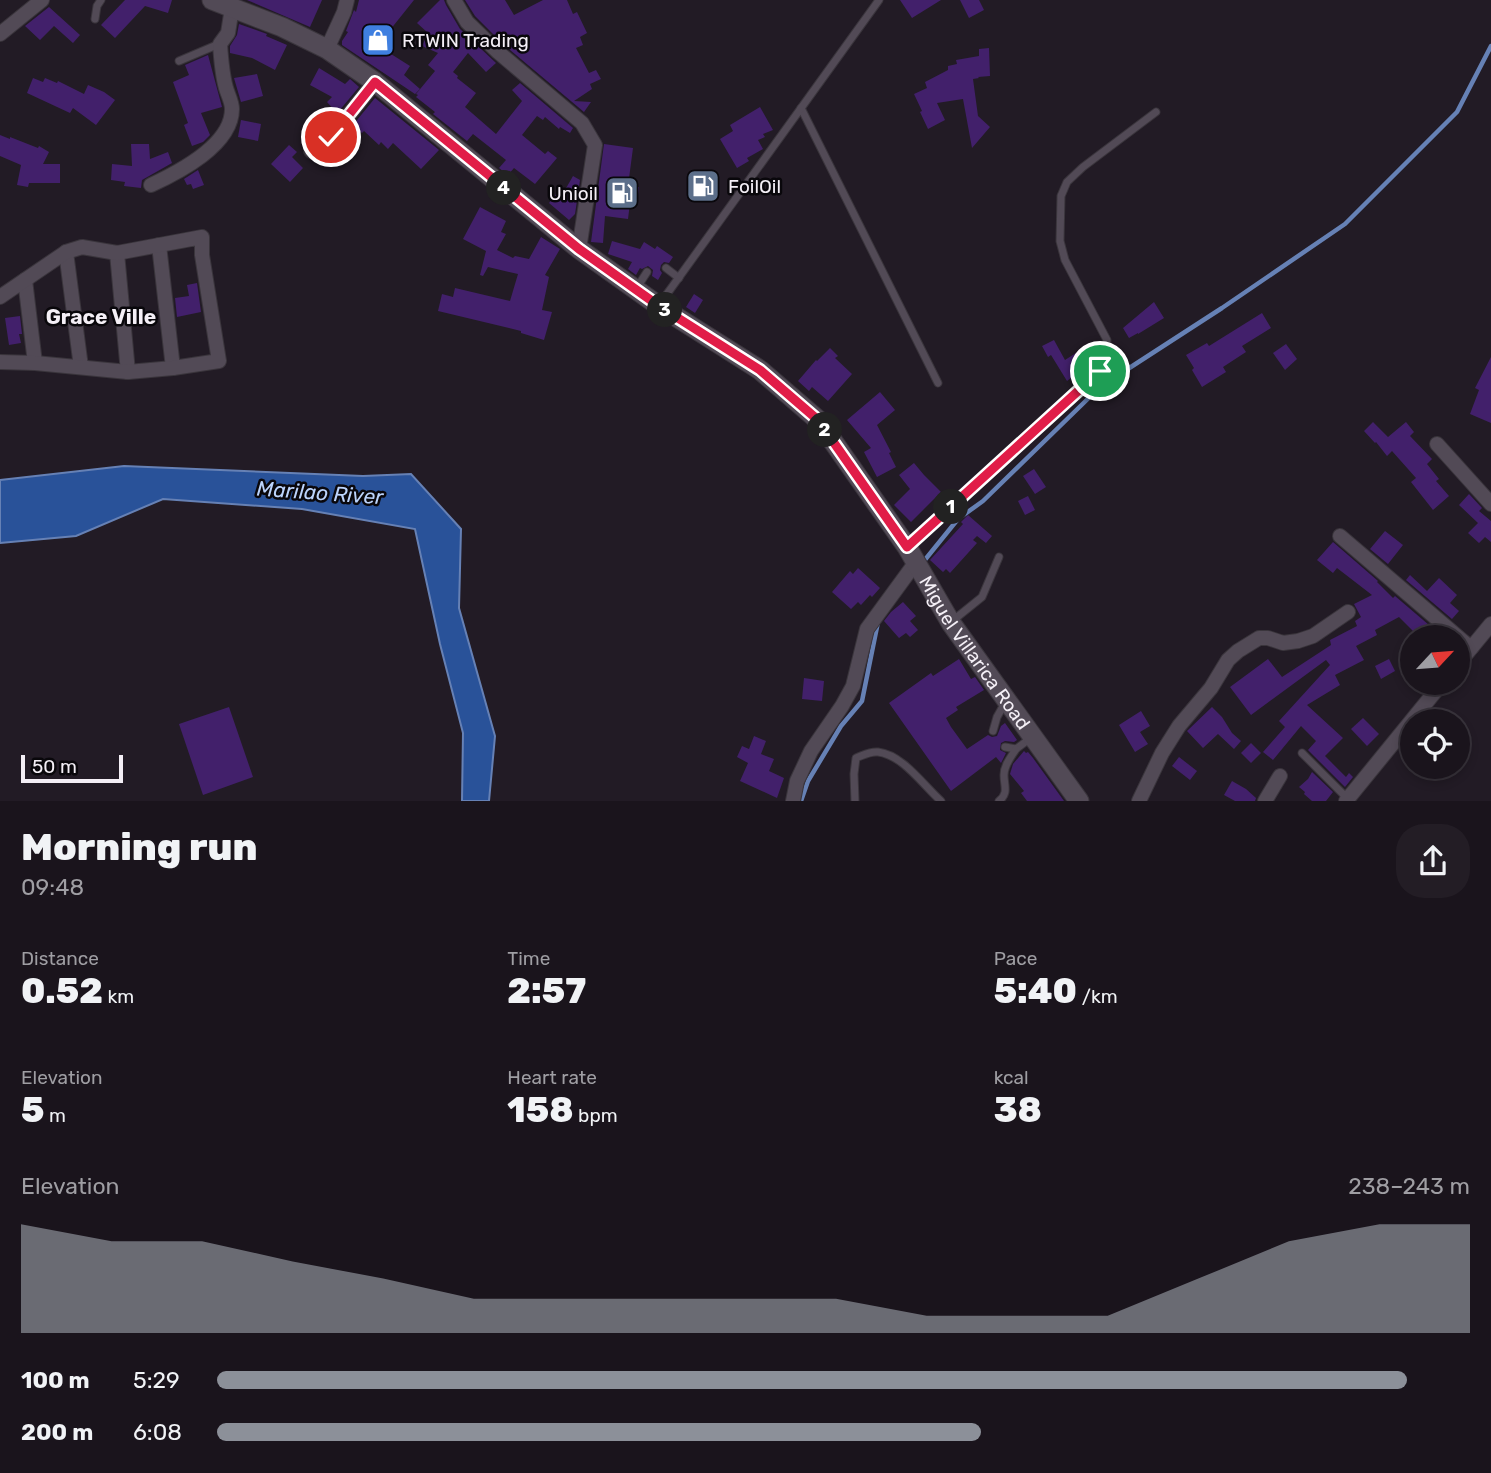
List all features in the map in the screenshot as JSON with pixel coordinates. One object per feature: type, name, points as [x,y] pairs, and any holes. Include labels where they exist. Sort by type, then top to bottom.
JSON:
[{"type":"main road","name":"Miguel Villarica Road","points":[[212,0],[282,27],[327,49],[375,82],[579,249],[659,306],[760,370],[818,420],[911,554],[951,623],[1079,801]]},
{"type":"street","points":[[0,34],[42,0]]},
{"type":"street","points":[[327,49],[347,0]]},
{"type":"street","points":[[454,0],[467,22],[540,89],[582,123],[595,145],[579,249]]},
{"type":"street","points":[[151,185],[199,158],[226,131],[232,107],[220,44],[228,33],[232,8]]},
{"type":"street","points":[[311,151],[331,137],[375,82]]},
{"type":"street","points":[[0,297],[66,252],[82,247],[117,253],[202,237],[202,255],[219,361],[128,372],[0,362]]},
{"type":"street","points":[[159,246],[173,368]]},
{"type":"street","points":[[66,252],[81,367]]},
{"type":"street","points":[[117,253],[128,372]]},
{"type":"street","points":[[25,280],[36,363]]},
{"type":"street","points":[[1437,444],[1491,504]]},
{"type":"street","points":[[1340,536],[1471,648],[1491,624]]},
{"type":"street","points":[[793,801],[797,781],[811,751],[853,686],[867,629],[911,554]]},
{"type":"street","points":[[1139,801],[1178,726],[1211,688],[1228,660],[1259,638],[1283,643],[1313,636],[1348,612]]},
{"type":"street","points":[[1347,800],[1432,695]]},
{"type":"street","points":[[1265,801],[1280,776]]},
{"type":"lane","points":[[95,19],[101,0]]},
{"type":"lane","points":[[659,306],[879,0]]},
{"type":"lane","points":[[179,61],[220,44]]},
{"type":"lane","points":[[801,108],[938,383]]},
{"type":"lane","points":[[911,554],[1100,371],[1106,356],[1107,340],[1065,260],[1060,241],[1061,196],[1067,183],[1083,167],[1156,112]]},
{"type":"lane","points":[[666,268],[679,278]]},
{"type":"lane","points":[[636,290],[647,272]]},
{"type":"lane","points":[[951,623],[982,597],[999,557]]},
{"type":"lane","points":[[993,731],[997,717],[1007,701]]},
{"type":"lane","points":[[999,801],[1006,789],[1004,774],[1008,761],[1016,749],[1032,737]]},
{"type":"lane","points":[[1005,747],[1016,749]]},
{"type":"lane","points":[[855,801],[856,758],[869,752],[898,758],[941,801]]},
{"type":"lane","points":[[1301,752],[1347,800]]},
{"type":"water","name":"Marilao River","points":[[124,466],[363,476],[411,474],[461,529],[459,608],[495,736],[489,801],[462,801],[463,733],[415,529],[302,509],[163,499],[76,536],[0,543],[0,480]]},
{"type":"building","points":[[125,0],[172,0],[168,13],[145,6],[115,38],[101,25]]},
{"type":"building","points":[[247,0],[322,0],[310,27]]},
{"type":"building","points":[[359,0],[414,0],[382,40],[393,50],[391,54],[410,66],[404,75],[420,89],[415,94],[342,45]]},
{"type":"building","points":[[440,0],[444,0],[460,29],[496,63],[486,72],[468,53],[453,72],[476,93],[465,107],[496,134],[522,101],[512,90],[520,83],[573,128],[570,133],[560,127],[559,129],[545,117],[543,120],[537,116],[522,135],[545,154],[548,151],[557,158],[535,184],[514,168],[508,175],[499,168],[506,160],[473,134],[467,141],[416,97],[435,71],[428,65],[438,53],[422,46],[428,33],[417,23]]},
{"type":"building","points":[[465,0],[505,0],[514,15],[543,0],[567,0],[573,14],[577,12],[587,33],[580,37],[583,45],[576,48],[589,73],[596,70],[601,79],[590,84],[592,89],[574,101],[591,102],[584,112],[504,45],[475,16]]},
{"type":"building","points":[[900,0],[941,0],[912,18]]},
{"type":"building","points":[[960,0],[979,0],[984,10],[969,18]]},
{"type":"building","points":[[49,7],[80,35],[73,43],[54,26],[40,40],[25,26]]},
{"type":"building","points":[[239,24],[287,45],[275,70],[252,58],[230,53]]},
{"type":"building","points":[[989,48],[990,76],[973,79],[978,116],[990,127],[972,148],[963,99],[937,103],[945,120],[928,129],[914,94],[927,88],[925,82],[948,70],[948,66],[957,64],[956,60],[979,56],[979,49]]},
{"type":"building","points":[[208,55],[222,107],[201,113],[210,135],[203,142],[192,146],[184,125],[188,123],[173,82],[189,75],[185,65]]},
{"type":"building","points":[[319,68],[345,84],[350,79],[359,87],[339,111],[336,112],[327,102],[332,97],[310,85]]},
{"type":"building","points":[[257,74],[263,96],[241,102],[234,78]]},
{"type":"building","points":[[33,78],[43,82],[45,78],[57,83],[58,81],[84,94],[88,85],[115,100],[96,125],[73,108],[70,113],[27,93]]},
{"type":"building","points":[[375,98],[439,150],[421,169],[393,143],[388,149],[381,142],[379,145],[353,125]]},
{"type":"building","points":[[760,107],[773,130],[763,134],[765,137],[758,140],[763,149],[747,158],[749,161],[737,168],[720,139],[733,131],[730,125]]},
{"type":"building","points":[[241,120],[261,124],[258,141],[238,137]]},
{"type":"building","points":[[0,135],[38,148],[39,146],[49,152],[43,164],[60,164],[60,183],[29,183],[28,187],[17,185],[21,165],[0,156]]},
{"type":"building","points":[[131,144],[149,144],[150,159],[168,152],[172,163],[142,180],[141,188],[124,186],[125,182],[111,180],[112,164],[132,166]]},
{"type":"building","points":[[604,144],[633,148],[628,186],[639,187],[637,203],[630,203],[628,219],[605,216],[603,243],[591,242]]},
{"type":"building","points":[[289,145],[297,152],[292,157],[303,168],[290,182],[271,164]]},
{"type":"building","points":[[198,170],[204,185],[193,189],[184,179]]},
{"type":"building","points":[[573,176],[580,180],[575,214],[569,220],[549,203],[562,187],[565,190]]},
{"type":"building","points":[[480,207],[506,221],[501,232],[506,234],[497,250],[513,258],[515,256],[529,259],[541,237],[560,249],[545,275],[549,277],[542,310],[552,312],[544,340],[521,331],[438,311],[442,294],[453,297],[455,288],[510,301],[518,274],[488,267],[483,276],[480,275],[486,251],[463,239]]},
{"type":"building","points":[[612,241],[640,249],[644,242],[655,249],[657,246],[673,257],[669,263],[664,262],[661,265],[662,273],[658,280],[652,276],[653,270],[648,266],[640,268],[636,275],[628,269],[632,262],[608,254]]},
{"type":"building","points":[[197,283],[201,312],[177,317],[175,298],[189,296],[187,285]]},
{"type":"building","points":[[694,294],[703,300],[695,313],[686,307]]},
{"type":"building","points":[[1154,302],[1164,318],[1129,338],[1123,328]]},
{"type":"building","points":[[1262,313],[1271,328],[1242,346],[1246,352],[1223,367],[1226,372],[1202,387],[1186,355],[1207,343],[1209,346]]},
{"type":"building","points":[[20,316],[21,343],[9,345],[5,318]]},
{"type":"building","points":[[1054,340],[1065,360],[1079,351],[1088,365],[1067,381],[1042,346]]},
{"type":"building","points":[[1286,344],[1297,359],[1285,370],[1273,353]]},
{"type":"building","points":[[830,348],[838,356],[835,358],[852,374],[828,401],[812,387],[809,391],[798,381]]},
{"type":"building","points":[[1491,357],[1491,423],[1470,414],[1479,390],[1475,388]]},
{"type":"building","points":[[880,392],[895,410],[877,425],[896,467],[877,477],[864,452],[871,448],[847,420]]},
{"type":"building","points":[[1373,422],[1388,437],[1406,422],[1414,432],[1410,436],[1432,459],[1427,464],[1439,479],[1436,481],[1449,496],[1433,510],[1411,482],[1416,478],[1392,451],[1387,456],[1364,431]]},
{"type":"building","points":[[914,463],[941,492],[911,522],[894,505],[910,489],[899,475]]},
{"type":"building","points":[[1034,469],[1046,487],[1035,494],[1023,476]]},
{"type":"building","points":[[1469,494],[1482,508],[1479,511],[1491,521],[1491,542],[1485,537],[1479,543],[1468,533],[1478,523],[1459,505]]},
{"type":"building","points":[[1028,496],[1035,510],[1025,515],[1018,501]]},
{"type":"building","points":[[968,515],[992,536],[986,543],[977,536],[973,540],[977,543],[950,573],[946,569],[943,572],[930,560]]},
{"type":"building","points":[[1385,531],[1403,545],[1388,564],[1370,549]]},
{"type":"building","points":[[1333,542],[1378,581],[1393,598],[1395,596],[1429,625],[1407,625],[1399,617],[1375,630],[1377,635],[1356,646],[1364,660],[1335,675],[1340,685],[1307,705],[1343,738],[1325,756],[1346,777],[1349,773],[1353,777],[1345,787],[1308,750],[1316,741],[1301,726],[1273,760],[1263,752],[1285,727],[1279,721],[1330,665],[1326,660],[1251,715],[1230,687],[1268,659],[1282,677],[1331,645],[1330,640],[1357,626],[1355,621],[1361,617],[1354,604],[1372,595],[1337,568],[1333,573],[1317,560]]},
{"type":"building","points":[[858,568],[880,588],[861,605],[858,602],[851,609],[832,592],[850,571],[853,574]]},
{"type":"building","points":[[1410,575],[1427,591],[1439,578],[1457,595],[1450,603],[1459,611],[1452,619],[1406,580]]},
{"type":"building","points":[[903,602],[916,616],[910,621],[918,630],[910,637],[906,633],[899,638],[884,621]]},
{"type":"building","points":[[959,659],[971,679],[975,677],[984,690],[956,707],[958,710],[946,718],[951,727],[967,749],[988,735],[997,736],[1005,723],[1017,740],[1001,743],[1000,750],[1006,753],[1001,763],[996,757],[951,791],[889,703],[931,673],[933,676]]},
{"type":"building","points":[[1389,659],[1395,671],[1381,679],[1375,666]]},
{"type":"building","points":[[804,678],[824,681],[822,701],[802,699]]},
{"type":"building","points":[[229,707],[253,777],[203,795],[179,724]]},
{"type":"building","points":[[1212,707],[1241,741],[1234,749],[1218,734],[1203,748],[1187,731]]},
{"type":"building","points":[[1141,711],[1150,726],[1140,732],[1148,744],[1135,752],[1119,725]]},
{"type":"building","points":[[1363,718],[1379,734],[1367,746],[1351,729]]},
{"type":"building","points":[[754,736],[766,741],[761,754],[774,759],[769,771],[784,778],[777,798],[740,781],[748,763],[737,757],[742,746],[749,749]]},
{"type":"building","points":[[1251,743],[1261,753],[1251,763],[1241,753]]},
{"type":"building","points":[[1024,751],[1033,758],[1064,801],[1027,801],[1021,793],[1024,791],[1010,774],[1013,764]]},
{"type":"building","points":[[1179,757],[1197,771],[1190,780],[1172,766]]},
{"type":"building","points":[[1312,772],[1333,792],[1326,801],[1312,801],[1299,787]]},
{"type":"building","points":[[1232,781],[1246,789],[1256,798],[1255,801],[1235,801],[1224,795]]},
{"type":"waterway","points":[[924,561],[958,519],[983,501],[1100,387],[1345,224],[1457,112],[1491,46]]},
{"type":"waterway","points":[[801,801],[808,781],[841,726],[862,701],[878,622]]},
{"type":"place","name":"RTWIN Trading","points":[[378,40]]},
{"type":"place","name":"FoilOil","points":[[703,186]]},
{"type":"place","name":"Unioil","points":[[622,193]]},
{"type":"district","name":"Grace Ville","points":[[101,317]]},
{"type":"route","points":[[331,137],[375,82],[579,249],[659,306],[760,370],[818,420],[907,547],[1100,371]]}]
